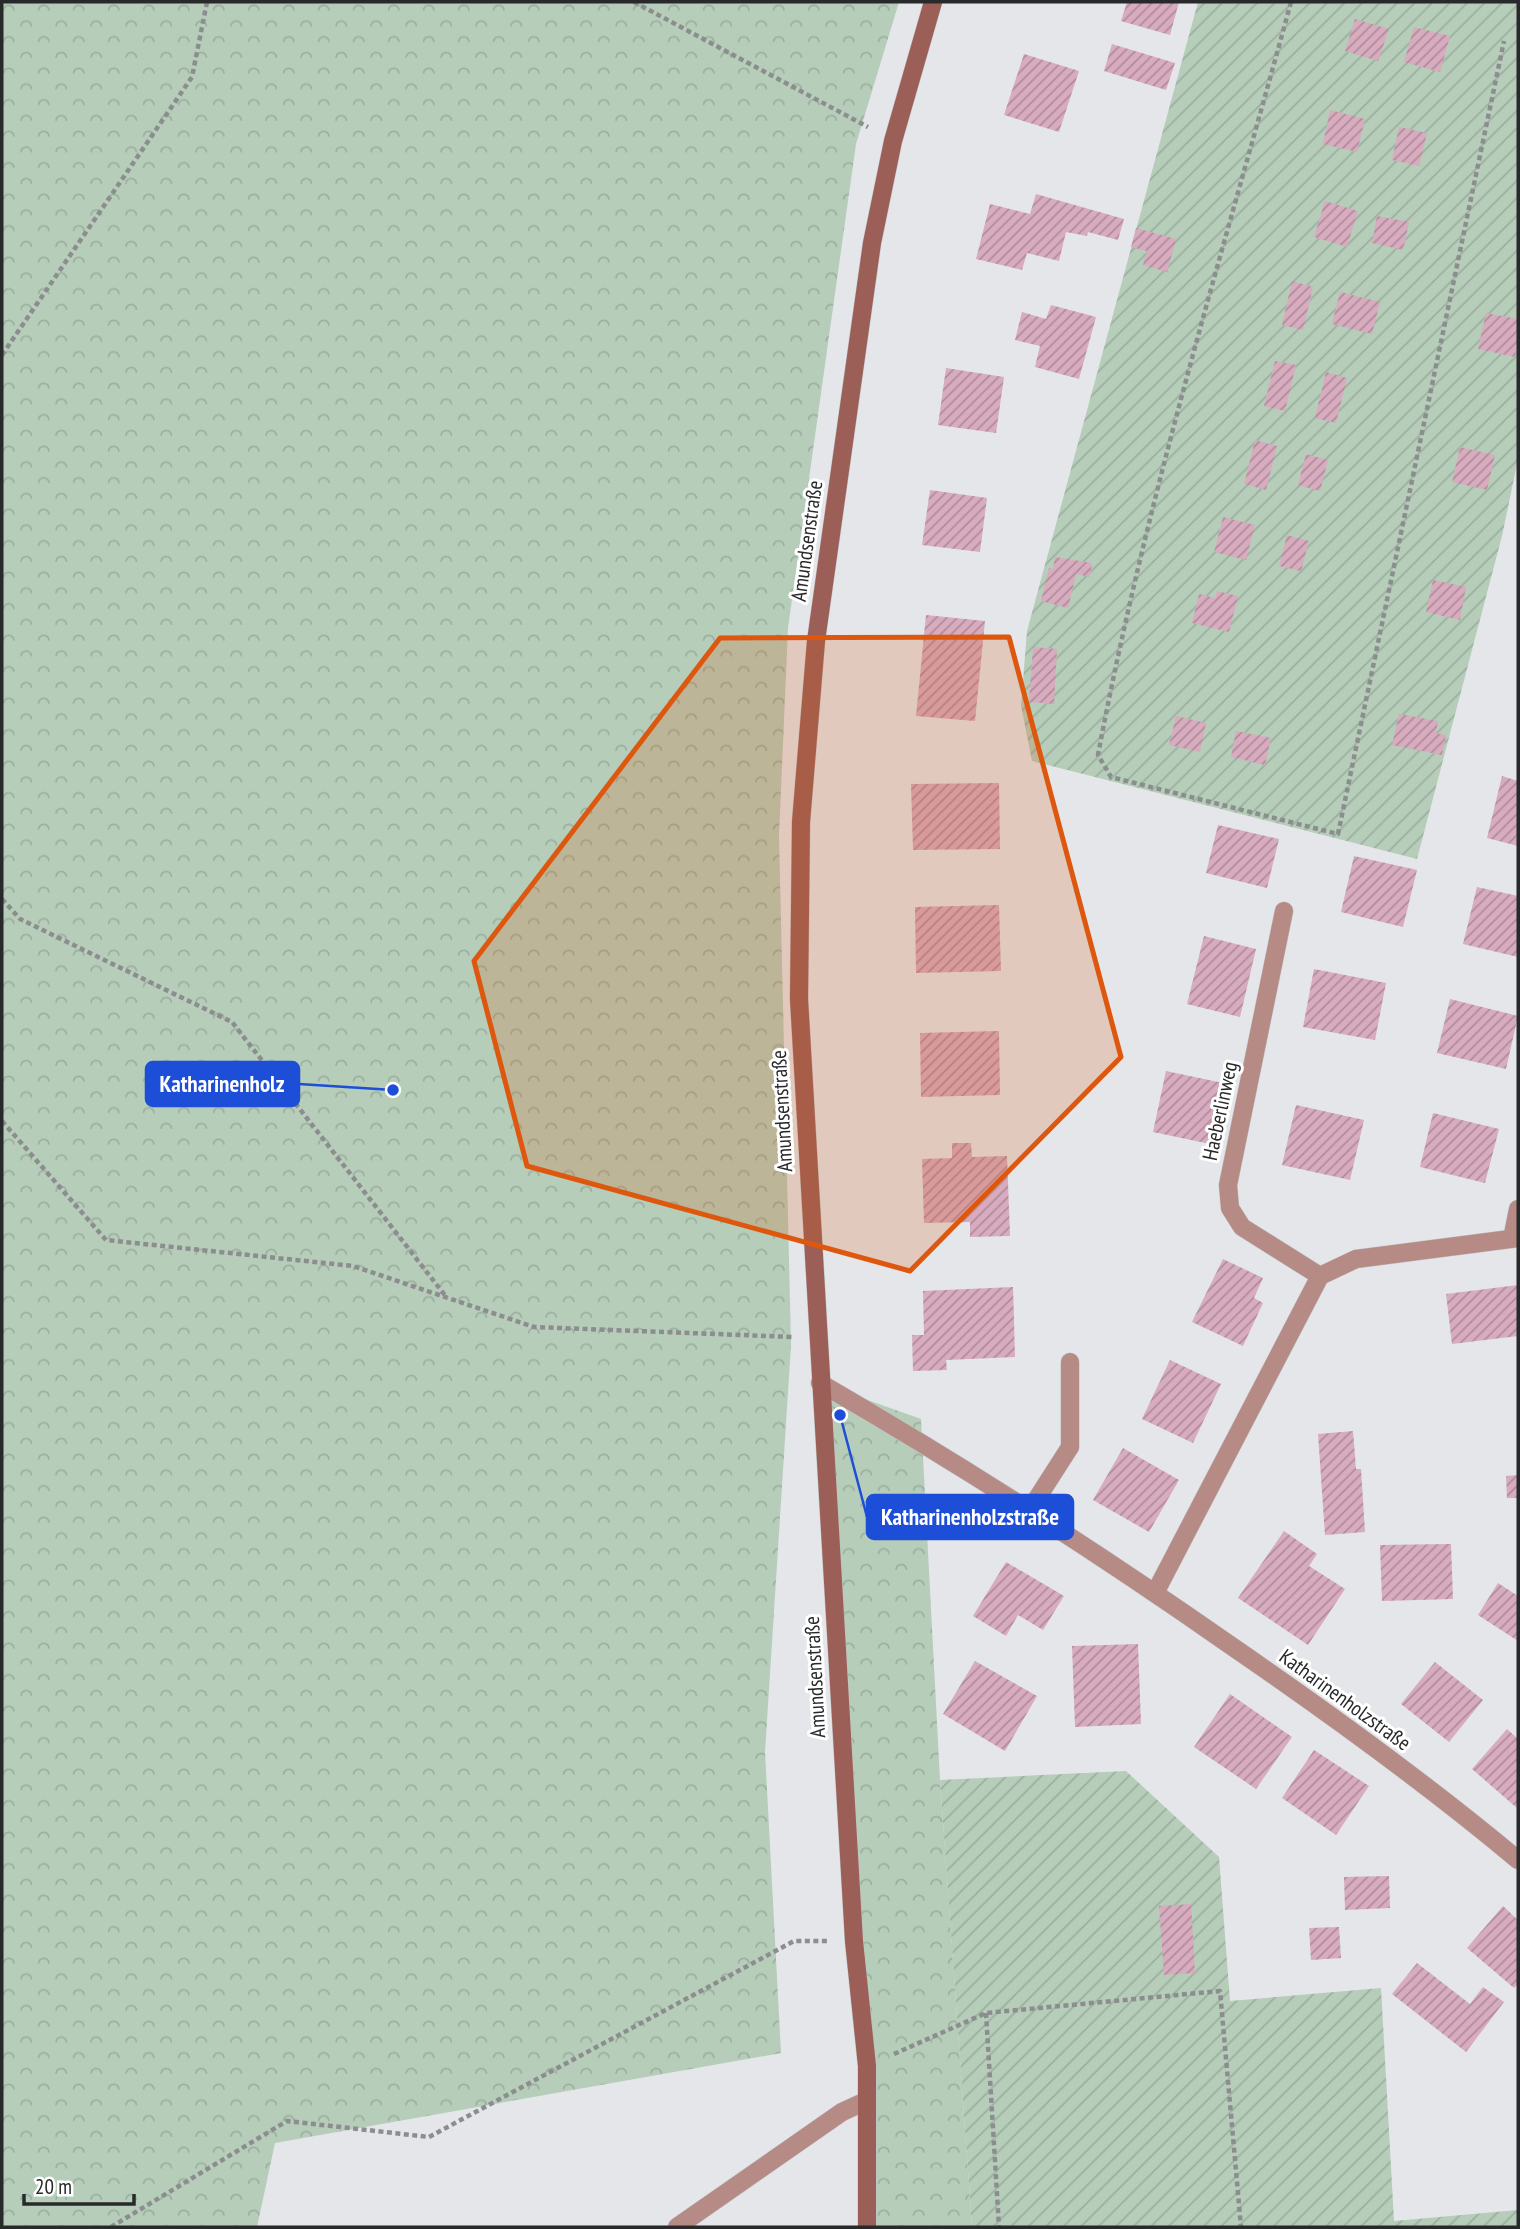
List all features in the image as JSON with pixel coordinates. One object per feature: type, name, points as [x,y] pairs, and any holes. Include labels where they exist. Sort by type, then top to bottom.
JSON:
[{"type":"street","name":"Amundsenstraße","points":[[867,2227],[867,2066],[853,1941],[799,999],[801,822],[816,641],[872,243],[893,141],[933,2]]},
{"type":"street","name":"Haeberlinweg","points":[[1284,911],[1228,1185],[1230,1208],[1242,1227],[1320,1276]]},
{"type":"street","points":[[1155,1592],[1320,1276],[1356,1259],[1515,1239],[1518,1209]]},
{"type":"street","points":[[1029,1511],[1070,1447],[1070,1362]]},
{"type":"street","name":"Katharinenholzstraße","points":[[820,1383],[1155,1592],[1350,1728],[1518,1860]]},
{"type":"street","points":[[677,2227],[842,2112],[866,2101]]},
{"type":"path","points":[[2,355],[191,77],[207,2]]},
{"type":"path","points":[[634,2],[893,141]]},
{"type":"path","points":[[1291,2],[1143,541],[1098,755],[1111,777],[1338,834],[1504,41]]},
{"type":"path","points":[[2,899],[20,919],[232,1021],[447,1298]]},
{"type":"path","points":[[2,1121],[106,1240],[353,1266],[534,1327],[818,1338]]},
{"type":"path","points":[[111,2227],[288,2121],[429,2137],[794,1941],[853,1941]]},
{"type":"path","points":[[867,2066],[986,2013],[1220,1991],[1241,2227]]},
{"type":"path","points":[[986,2013],[999,2227]]},
{"type":"highlighted area","points":[[1009,637],[1121,1057],[910,1271],[527,1166],[474,961],[720,638]]},
{"type":"green space","points":[[2,2],[899,2],[856,144],[788,628],[779,836],[791,1345],[765,1752],[781,2053],[275,2143],[257,2227],[2,2227]]},
{"type":"green space","points":[[1198,2],[1518,2],[1518,459],[1502,536],[1417,859],[1032,761],[1021,706],[1027,631]]},
{"type":"green space","points":[[820,1383],[921,1419],[940,1780],[972,2227],[867,2227]]},
{"type":"green space","points":[[1126,1771],[1219,1857],[1230,2001],[1381,1988],[1394,2221],[1518,2210],[1518,2227],[972,2227],[940,1780]]},
{"type":"building","points":[[1127,2],[1179,2],[1170,35],[1121,21]]},
{"type":"building","points":[[1355,19],[1389,29],[1378,61],[1345,51]]},
{"type":"building","points":[[1414,27],[1450,36],[1440,72],[1404,62]]},
{"type":"building","points":[[1112,44],[1175,63],[1166,90],[1104,71]]},
{"type":"building","points":[[1024,54],[1079,71],[1059,132],[1004,115]]},
{"type":"building","points":[[1330,110],[1365,119],[1357,152],[1323,144]]},
{"type":"building","points":[[1399,127],[1427,133],[1419,166],[1392,160]]},
{"type":"building","points":[[1036,194],[1124,219],[1118,240],[1088,232],[1087,236],[1066,232],[1059,261],[1027,253],[1022,270],[976,259],[990,204],[1030,214]]},
{"type":"building","points":[[1325,201],[1358,211],[1347,247],[1314,237]]},
{"type":"building","points":[[1377,216],[1409,222],[1403,250],[1372,243]]},
{"type":"building","points":[[1136,228],[1176,239],[1167,272],[1143,265],[1147,251],[1131,247]]},
{"type":"building","points":[[1292,281],[1313,287],[1303,330],[1282,325]]},
{"type":"building","points":[[1340,292],[1380,302],[1372,334],[1332,324]]},
{"type":"building","points":[[1051,305],[1096,317],[1079,379],[1035,367],[1040,346],[1015,340],[1022,312],[1046,319]]},
{"type":"building","points":[[1486,313],[1518,319],[1515,357],[1478,349]]},
{"type":"building","points":[[1275,361],[1296,365],[1285,411],[1264,406]]},
{"type":"building","points":[[946,368],[1004,377],[996,433],[938,425]]},
{"type":"building","points":[[1326,372],[1347,378],[1336,423],[1315,418]]},
{"type":"building","points":[[1255,440],[1277,446],[1266,490],[1244,484]]},
{"type":"building","points":[[1460,447],[1495,455],[1487,490],[1452,482]]},
{"type":"building","points":[[1306,454],[1328,460],[1320,491],[1298,485]]},
{"type":"building","points":[[930,490],[987,498],[980,552],[922,545]]},
{"type":"building","points":[[1223,517],[1255,525],[1246,560],[1214,552]]},
{"type":"building","points":[[1287,535],[1309,541],[1301,571],[1279,566]]},
{"type":"building","points":[[1055,557],[1092,563],[1090,577],[1076,574],[1068,608],[1041,601],[1049,568],[1053,569]]},
{"type":"building","points":[[1433,580],[1466,587],[1460,620],[1426,612]]},
{"type":"building","points":[[1217,591],[1238,596],[1229,632],[1192,623],[1199,594],[1215,598]]},
{"type":"building","points":[[926,615],[985,621],[975,721],[916,716]]},
{"type":"building","points":[[1033,647],[1057,649],[1054,704],[1029,702]]},
{"type":"building","points":[[1399,714],[1438,721],[1436,733],[1446,735],[1442,755],[1392,745]]},
{"type":"building","points":[[1176,716],[1206,723],[1200,752],[1169,745]]},
{"type":"building","points":[[1236,731],[1271,738],[1265,765],[1231,757]]},
{"type":"building","points":[[1502,776],[1518,781],[1518,846],[1487,838]]},
{"type":"building","points":[[999,783],[1000,849],[913,850],[911,784]]},
{"type":"building","points":[[1218,825],[1279,839],[1267,888],[1206,873]]},
{"type":"building","points":[[1354,856],[1417,870],[1403,927],[1341,912]]},
{"type":"building","points":[[1477,887],[1518,896],[1518,957],[1463,944]]},
{"type":"building","points":[[999,905],[1001,971],[916,973],[915,907]]},
{"type":"building","points":[[1204,936],[1256,949],[1240,1017],[1187,1004]]},
{"type":"building","points":[[1314,969],[1386,983],[1375,1040],[1303,1027]]},
{"type":"building","points":[[1450,999],[1518,1016],[1506,1069],[1437,1053]]},
{"type":"building","points":[[999,1031],[1000,1095],[921,1097],[920,1033]]},
{"type":"building","points":[[1166,1071],[1223,1083],[1210,1144],[1153,1132]]},
{"type":"building","points":[[1296,1105],[1364,1120],[1350,1180],[1282,1165]]},
{"type":"building","points":[[1433,1113],[1499,1129],[1485,1183],[1420,1167]]},
{"type":"building","points":[[952,1143],[971,1143],[972,1157],[1007,1156],[1010,1236],[970,1237],[970,1222],[924,1223],[922,1159],[952,1158]]},
{"type":"building","points":[[1223,1259],[1263,1278],[1254,1298],[1263,1303],[1243,1346],[1192,1322]]},
{"type":"building","points":[[1518,1285],[1518,1336],[1452,1344],[1446,1294]]},
{"type":"building","points":[[1013,1287],[1015,1357],[946,1360],[947,1370],[913,1371],[912,1335],[924,1335],[923,1291]]},
{"type":"building","points":[[1170,1360],[1221,1384],[1193,1443],[1142,1419]]},
{"type":"building","points":[[1353,1431],[1356,1469],[1361,1469],[1365,1532],[1325,1535],[1318,1434]]},
{"type":"building","points":[[1123,1448],[1179,1480],[1149,1532],[1093,1500]]},
{"type":"building","points":[[1518,1475],[1518,1498],[1507,1498],[1506,1476]]},
{"type":"building","points":[[1284,1531],[1317,1554],[1309,1566],[1345,1589],[1308,1645],[1238,1598]]},
{"type":"building","points":[[1451,1544],[1453,1599],[1382,1601],[1380,1545]]},
{"type":"building","points":[[1006,1562],[1064,1596],[1043,1630],[1018,1615],[1006,1636],[973,1616]]},
{"type":"building","points":[[1498,1583],[1518,1596],[1518,1641],[1478,1615]]},
{"type":"building","points":[[1138,1644],[1141,1724],[1075,1727],[1072,1646]]},
{"type":"building","points":[[975,1661],[1037,1696],[1005,1751],[943,1714]]},
{"type":"building","points":[[1435,1662],[1483,1700],[1449,1742],[1401,1704]]},
{"type":"building","points":[[1230,1694],[1292,1737],[1256,1789],[1194,1747]]},
{"type":"building","points":[[1507,1729],[1518,1739],[1518,1809],[1472,1769]]},
{"type":"building","points":[[1314,1750],[1369,1786],[1336,1835],[1282,1798]]},
{"type":"building","points":[[1389,1876],[1390,1908],[1345,1910],[1344,1877]]},
{"type":"building","points":[[1191,1904],[1195,1973],[1164,1975],[1159,1906]]},
{"type":"building","points":[[1503,1906],[1518,1920],[1518,1984],[1514,1988],[1467,1948]]},
{"type":"building","points":[[1339,1927],[1341,1958],[1311,1960],[1309,1928]]},
{"type":"building","points":[[1417,1963],[1470,2004],[1483,1987],[1504,2002],[1466,2052],[1392,1994]]},
{"type":"place","name":"Katharinenholz","points":[[393,1090]]},
{"type":"place","name":"Katharinenholzstraße","points":[[840,1415]]}]
